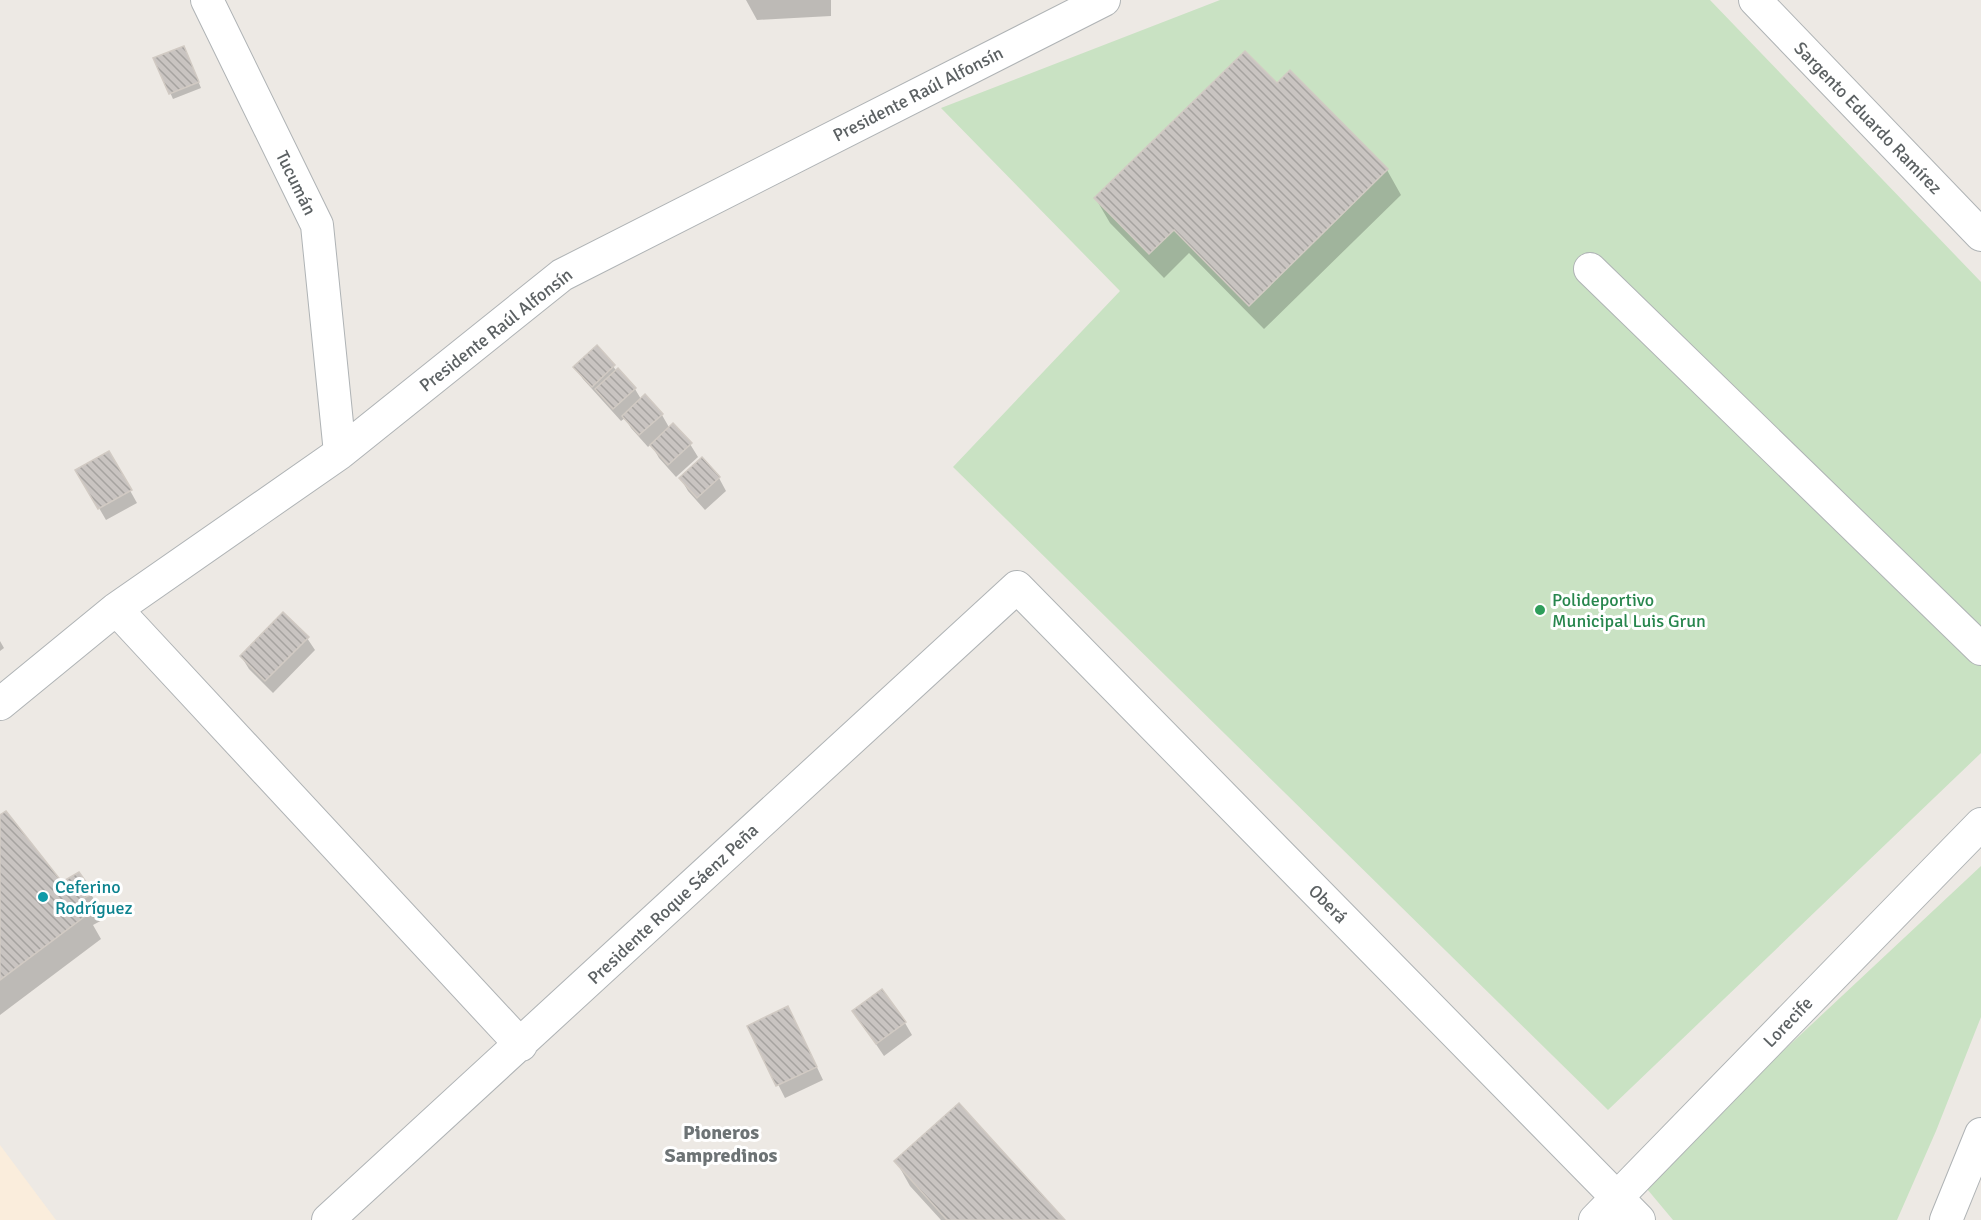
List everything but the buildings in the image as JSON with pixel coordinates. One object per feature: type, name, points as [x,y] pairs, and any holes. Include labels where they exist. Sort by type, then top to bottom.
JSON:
[{"type":"street","name":"Tucumán","points":[[207,0],[317,225],[339,453]]},
{"type":"street","name":"Presidente Raúl Alfonsín","points":[[0,704],[116,609],[339,453],[562,275],[1104,0]]},
{"type":"street","name":"Sargento Eduardo Ramírez","points":[[1755,0],[1981,235]]},
{"type":"street","points":[[1590,269],[1981,649]]},
{"type":"street","name":"Presidente Roque Sáenz Peña","points":[[328,1220],[1017,587]]},
{"type":"street","name":"Oberá","points":[[1017,587],[1639,1220]]},
{"type":"street","points":[[116,609],[521,1045]]},
{"type":"street","name":"Lorecife","points":[[1595,1220],[1981,824]]},
{"type":"street","points":[[1946,1220],[1981,1134]]},
{"type":"shaded area","points":[[0,1145],[56,1220],[0,1220]]},
{"type":"green space","name":"Polideportivo Municipal Luis Grun","points":[[1220,0],[1710,0],[1981,282],[1981,753],[1608,1110],[953,467],[1120,291],[941,108]]},
{"type":"green space","points":[[1981,866],[1981,1017],[1936,1131],[1897,1220],[1673,1220],[1642,1183]]},
{"type":"place","name":"Polideportivo Municipal Luis Grun","points":[[1540,610]]},
{"type":"place","name":"Ceferino Rodríguez","points":[[43,897]]},
{"type":"district","name":"Pioneros Sampredinos","points":[[721,1144]]}]
